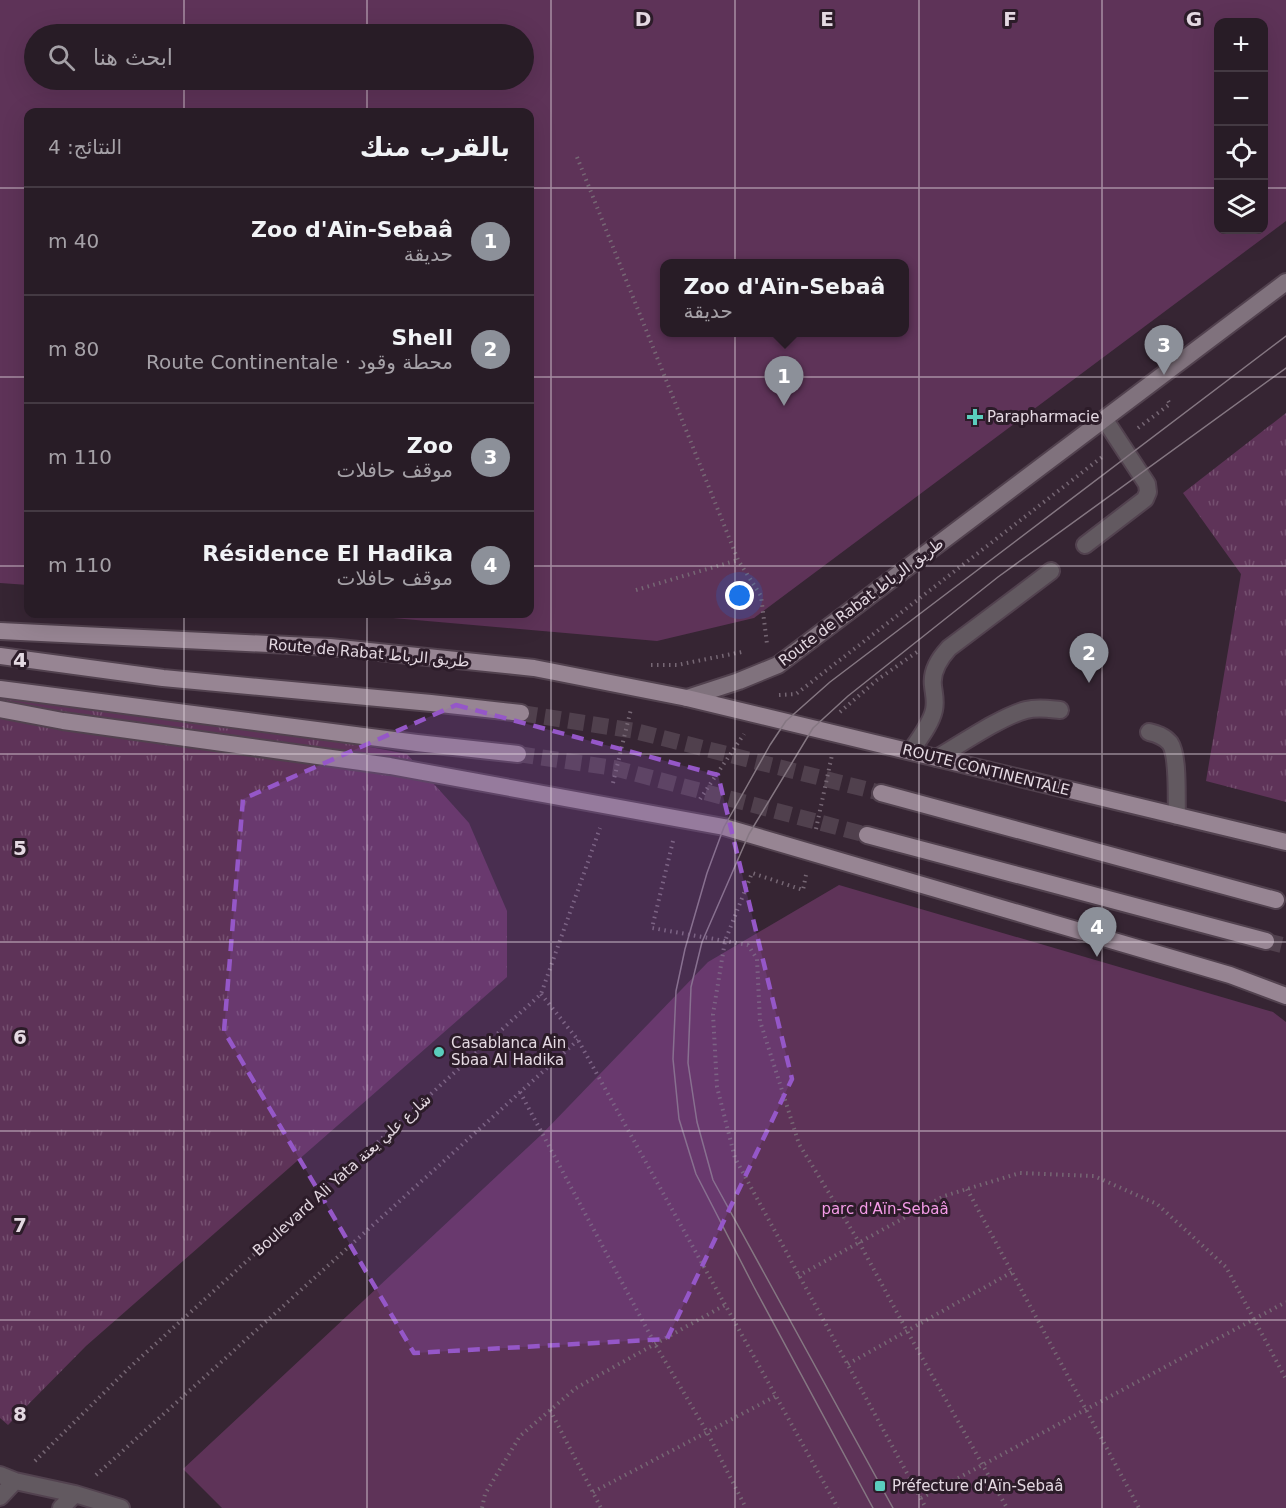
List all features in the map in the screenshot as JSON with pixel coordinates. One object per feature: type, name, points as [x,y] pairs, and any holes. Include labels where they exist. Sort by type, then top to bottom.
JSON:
[{"type":"main road","name":"Route de Rabat طريق الرباط","points":[[0,631],[330,647],[534,668],[687,698],[778,665],[1286,282]]},
{"type":"main road","points":[[0,656],[163,678],[521,713]]},
{"type":"main road","points":[[0,689],[417,744],[518,754]]},
{"type":"main road","name":"ROUTE CONTINENTALE","points":[[687,698],[1286,842]]},
{"type":"main road","points":[[0,709],[63,721],[390,766],[724,827],[1230,975],[1286,996]]},
{"type":"main road","points":[[880,793],[1276,900]]},
{"type":"main road","points":[[867,835],[1266,941]]},
{"type":"street","points":[[1085,544],[1145,499],[1148,492],[1147,484],[1105,420]]},
{"type":"street","points":[[911,751],[934,711],[935,698],[932,685],[939,658],[1051,571]]},
{"type":"street","points":[[937,758],[1010,716],[1026,710],[1043,708],[1060,711]]},
{"type":"street","points":[[1149,732],[1162,735],[1171,744],[1174,758],[1177,816]]},
{"type":"street","points":[[0,1497],[7,1478],[75,1494],[121,1508]]},
{"type":"street","points":[[60,1508],[75,1494]]},
{"type":"path","points":[[577,158],[738,560],[761,596],[768,647],[777,640]]},
{"type":"path","points":[[796,694],[1170,404],[1155,382]]},
{"type":"path","points":[[636,590],[738,560]]},
{"type":"path","name":"Boulevard Ali Yata شارع علي يعتة","points":[[7,1478],[542,994],[608,805],[641,665],[677,665],[745,652]]},
{"type":"path","points":[[812,852],[803,890],[752,873],[725,941],[713,1014],[717,1087],[735,1158],[926,1508]]},
{"type":"path","points":[[725,941],[748,945],[757,959],[760,1021],[799,1144],[859,1242],[906,1331],[1007,1508]]},
{"type":"path","points":[[542,994],[578,1040],[838,1508]]},
{"type":"path","points":[[75,1494],[578,1040]]},
{"type":"path","points":[[520,1092],[655,1344],[707,1432],[746,1508]]},
{"type":"path","points":[[798,1276],[944,1196],[1020,1173],[1094,1176],[1157,1204],[1226,1267],[1286,1379]]},
{"type":"path","points":[[967,1189],[1139,1508]]},
{"type":"path","points":[[848,1364],[1012,1272]]},
{"type":"path","points":[[921,1498],[1286,1302]]},
{"type":"path","points":[[482,1508],[484,1494],[520,1436],[576,1388],[725,1305]]},
{"type":"path","points":[[593,1492],[776,1396]]},
{"type":"path","points":[[550,1410],[601,1508]]},
{"type":"highlighted area","points":[[456,705],[718,775],[792,1079],[667,1339],[414,1353],[224,1031],[243,799]]},
{"type":"green space","points":[[0,0],[1286,0],[1286,221],[754,618],[657,641],[393,618],[534,618],[534,108],[24,108],[24,585],[0,583]]},
{"type":"green space","points":[[1286,413],[1286,802],[1206,781],[1241,574],[1183,493]]},
{"type":"green space","points":[[0,688],[82,693],[407,754],[469,823],[507,911],[507,977],[86,1346],[8,1425],[0,1418]]},
{"type":"green space","name":"parc d'Aïn-Sebaâ","points":[[839,885],[1273,1012],[1286,1022],[1286,1508],[222,1508],[183,1469],[542,1134],[708,962]]},
{"type":"tunnel","points":[[521,713],[635,731],[881,793]]},
{"type":"tunnel","points":[[518,754],[614,768],[867,835]]},
{"type":"tunnel","points":[[1266,941],[1286,946]]},
{"type":"tram line","points":[[873,1508],[696,1174],[679,1119],[673,1059],[676,991],[685,949],[707,873],[724,827],[786,721],[830,682],[1286,336]]},
{"type":"tram line","points":[[893,1508],[713,1180],[697,1122],[688,1063],[691,987],[702,942],[749,834],[813,728],[848,696],[998,577],[1286,368]]},
{"type":"place","name":"Zoo","points":[[1164,375]]},
{"type":"place","name":"Zoo d'Aïn-Sebaâ","points":[[784,406]]},
{"type":"place","name":"Parapharmacie","points":[[975,417]]},
{"type":"place","name":"Shell","points":[[1089,683]]},
{"type":"place","name":"Résidence El Hadika","points":[[1097,957]]},
{"type":"place","name":"Casablanca Ain Sbaa Al Hadika","points":[[439,1052]]},
{"type":"place","name":"Préfecture d'Aïn-Sebaâ","points":[[880,1486]]}]
